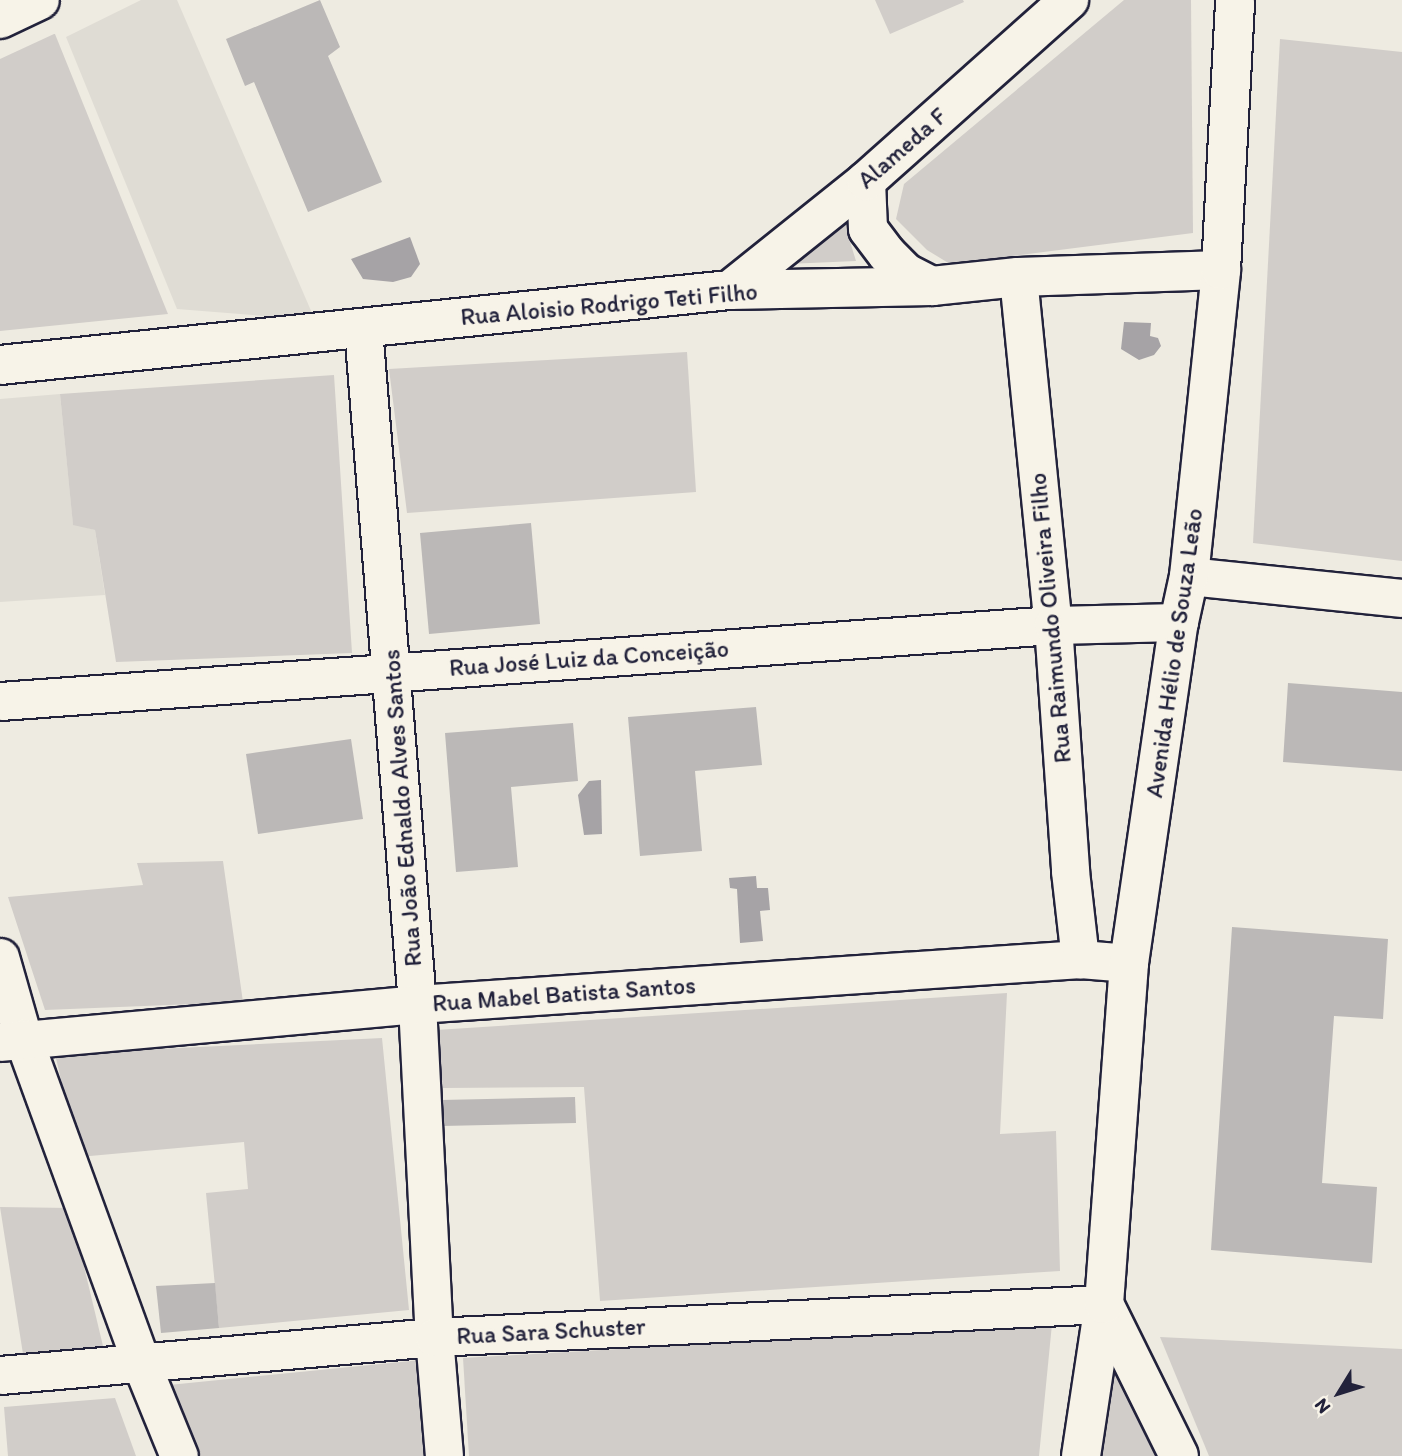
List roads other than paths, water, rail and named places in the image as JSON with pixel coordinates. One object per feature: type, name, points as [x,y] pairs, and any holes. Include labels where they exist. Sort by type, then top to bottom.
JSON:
[{"type":"street","points":[[0,19],[40,0]]},
{"type":"street","name":"Alameda F","points":[[730,290],[866,181],[1069,0]]},
{"type":"street","name":"Avenida Hélio de Souza Leão","points":[[1081,1456],[1104,1304],[1129,963],[1179,622],[1189,576],[1221,270],[1235,0]]},
{"type":"street","points":[[866,181],[864,199],[868,229],[906,273],[932,286]]},
{"type":"street","name":"Rua Aloisio Rodrigo Teti Filho","points":[[0,365],[730,290],[932,286],[1018,277],[1221,270]]},
{"type":"street","name":"Rua Raimundo Oliveira Filho","points":[[1018,277],[1053,625],[1070,871],[1080,959]]},
{"type":"street","name":"Rua João Ednaldo Alves Santos","points":[[363,328],[417,1004],[434,1337],[444,1456]]},
{"type":"street","points":[[1189,576],[1402,598]]},
{"type":"street","name":"Rua José Luiz da Conceição","points":[[0,702],[1053,625],[1179,622]]},
{"type":"street","points":[[0,957],[12,1040],[179,1456]]},
{"type":"street","name":"Rua Mabel Batista Santos","points":[[12,1040],[417,1004],[1080,959],[1129,963]]},
{"type":"street","points":[[1104,1304],[1179,1456]]},
{"type":"street","name":"Rua Sara Schuster","points":[[0,1375],[434,1337],[1104,1304]]}]
